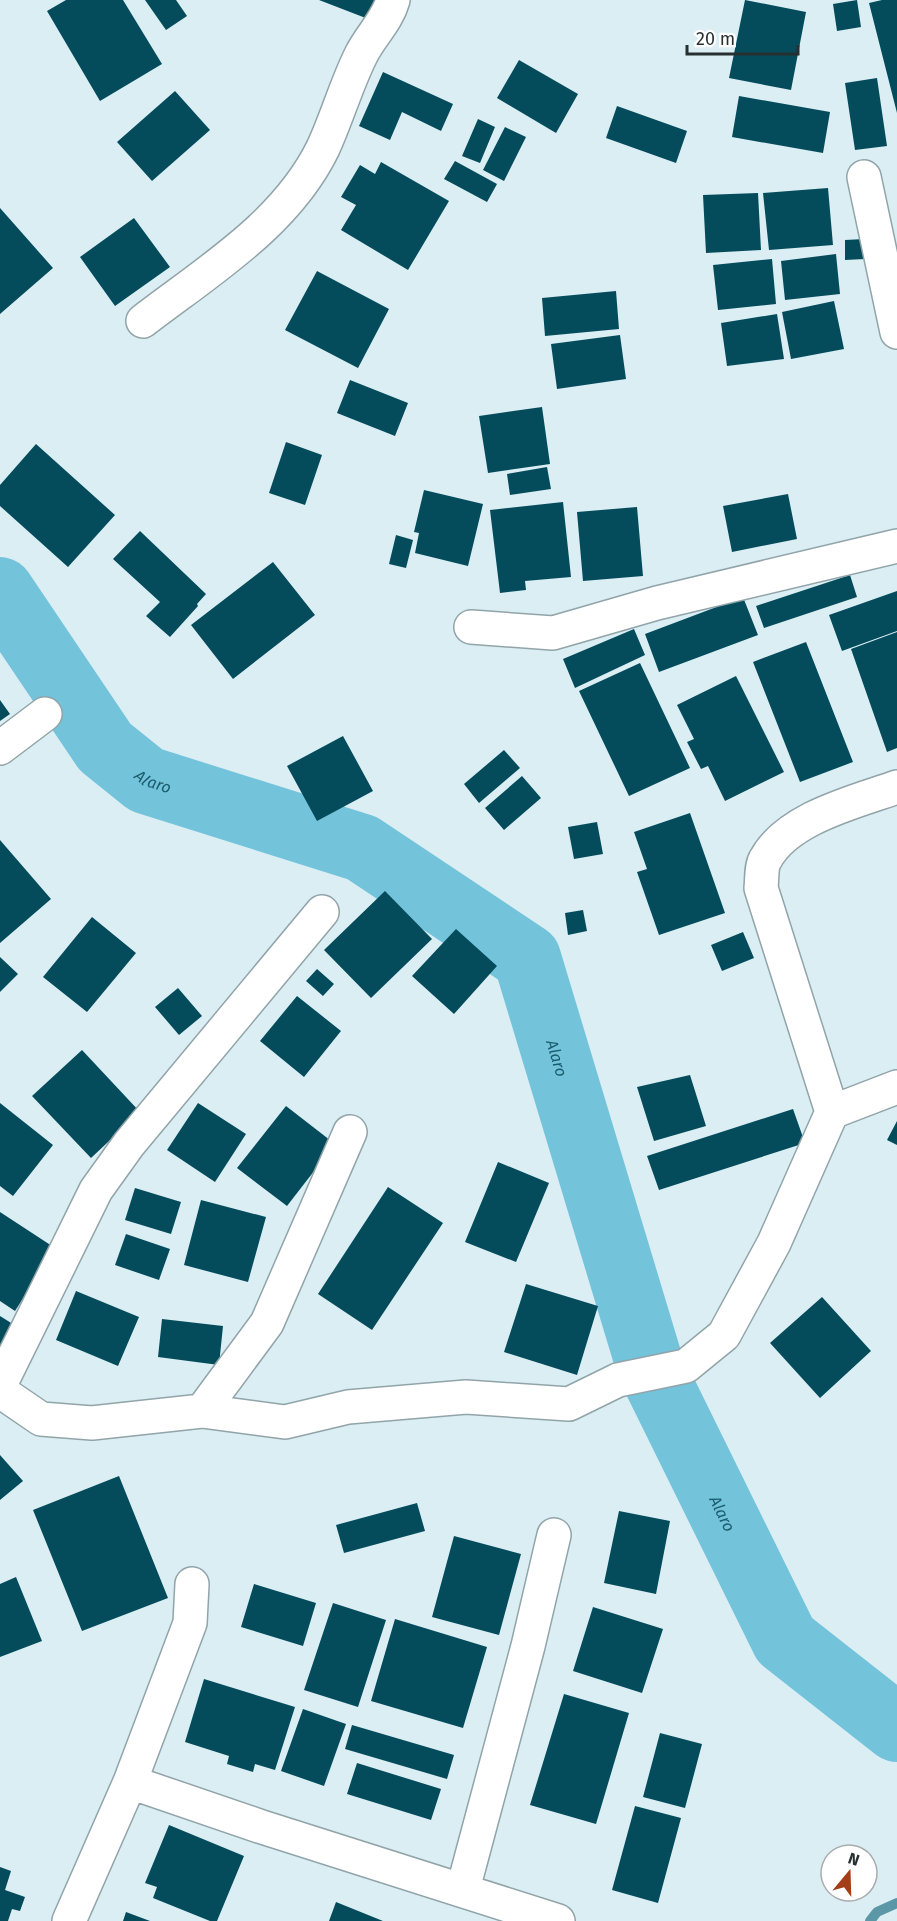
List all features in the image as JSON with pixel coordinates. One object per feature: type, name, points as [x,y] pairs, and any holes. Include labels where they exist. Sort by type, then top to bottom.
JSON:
[{"type":"street","points":[[143,321],[252,237],[297,190],[322,149],[361,54],[389,14],[393,0]]},
{"type":"street","points":[[864,177],[897,332]]},
{"type":"street","points":[[471,627],[553,633],[657,603],[897,546]]},
{"type":"street","points":[[0,748],[45,714]]},
{"type":"street","points":[[0,1391],[41,1419],[92,1422],[202,1411],[285,1422],[348,1407],[466,1397],[569,1404],[618,1380],[686,1366],[724,1335],[774,1243],[832,1112],[761,888],[764,861],[782,840],[817,815],[897,787]]},
{"type":"street","points":[[0,1385],[96,1190],[129,1144],[322,912]]},
{"type":"street","points":[[832,1112],[897,1087]]},
{"type":"street","points":[[202,1411],[241,1362],[267,1323],[350,1132]]},
{"type":"street","points":[[463,1889],[528,1646],[554,1535]]},
{"type":"street","points":[[69,1921],[130,1782],[190,1623],[192,1584]]},
{"type":"street","points":[[130,1782],[262,1827],[558,1921]]},
{"type":"building","points":[[66,0],[123,0],[162,64],[100,101],[47,11]]},
{"type":"building","points":[[145,0],[176,0],[187,16],[166,30]]},
{"type":"building","points":[[319,0],[384,0],[376,22]]},
{"type":"building","points":[[745,0],[806,12],[791,90],[729,78]]},
{"type":"building","points":[[857,0],[861,27],[837,31],[833,4]]},
{"type":"building","points":[[897,0],[897,113],[869,3]]},
{"type":"building","points":[[519,60],[578,94],[556,133],[497,98]]},
{"type":"building","points":[[383,72],[453,104],[441,131],[402,112],[390,140],[359,126]]},
{"type":"building","points":[[877,78],[887,146],[855,150],[845,83]]},
{"type":"building","points":[[175,91],[210,130],[152,181],[117,142]]},
{"type":"building","points":[[739,96],[830,112],[823,153],[732,137]]},
{"type":"building","points":[[617,106],[687,131],[676,163],[606,138]]},
{"type":"building","points":[[478,119],[495,127],[480,163],[462,156]]},
{"type":"building","points":[[505,127],[526,137],[504,181],[483,170]]},
{"type":"building","points":[[455,161],[497,184],[487,202],[444,179]]},
{"type":"building","points":[[381,162],[449,201],[408,270],[341,230],[356,205],[341,197],[360,165],[375,174]]},
{"type":"building","points":[[828,188],[833,245],[769,250],[763,193]]},
{"type":"building","points":[[758,193],[761,250],[706,253],[703,195]]},
{"type":"building","points":[[0,208],[53,268],[0,314]]},
{"type":"building","points":[[134,218],[170,267],[115,306],[80,257]]},
{"type":"building","points":[[864,239],[865,259],[845,260],[845,240]]},
{"type":"building","points":[[836,254],[840,294],[785,300],[781,261]]},
{"type":"building","points":[[772,259],[776,304],[718,310],[713,265]]},
{"type":"building","points":[[317,271],[389,309],[358,368],[285,330]]},
{"type":"building","points":[[616,291],[619,329],[545,336],[542,298]]},
{"type":"building","points":[[834,301],[844,349],[791,359],[782,312]]},
{"type":"building","points":[[777,314],[784,359],[727,366],[721,323]]},
{"type":"building","points":[[620,335],[626,379],[557,389],[551,344]]},
{"type":"building","points":[[350,380],[408,403],[395,436],[337,413]]},
{"type":"building","points":[[542,407],[550,464],[488,473],[479,416]]},
{"type":"building","points":[[286,442],[322,455],[305,505],[269,493]]},
{"type":"building","points":[[36,444],[115,515],[68,567],[0,506],[0,485]]},
{"type":"building","points":[[547,467],[551,489],[510,495],[507,474]]},
{"type":"building","points":[[424,490],[483,504],[468,566],[415,553],[419,533],[414,532]]},
{"type":"building","points":[[788,494],[797,539],[732,552],[723,506]]},
{"type":"building","points":[[563,502],[571,577],[525,581],[526,590],[500,593],[490,510]]},
{"type":"building","points":[[637,507],[643,576],[583,581],[577,512]]},
{"type":"building","points":[[140,531],[206,594],[170,637],[146,616],[160,602],[113,559]]},
{"type":"building","points":[[396,535],[413,540],[406,568],[389,564]]},
{"type":"building","points":[[273,562],[315,615],[233,679],[191,625]]},
{"type":"building","points":[[850,575],[857,597],[764,628],[756,606]]},
{"type":"building","points":[[897,591],[897,631],[842,651],[829,615]]},
{"type":"building","points":[[743,597],[758,635],[659,672],[645,634]]},
{"type":"building","points":[[634,629],[645,655],[575,688],[563,659]]},
{"type":"building","points":[[897,632],[897,748],[887,752],[851,649]]},
{"type":"building","points":[[806,642],[853,762],[800,782],[753,662]]},
{"type":"building","points":[[640,663],[690,768],[629,796],[579,691]]},
{"type":"building","points":[[736,676],[784,772],[725,801],[708,766],[701,769],[687,742],[694,739],[677,705]]},
{"type":"building","points":[[0,700],[10,714],[0,721]]},
{"type":"building","points":[[343,736],[373,791],[317,821],[287,766]]},
{"type":"building","points":[[504,750],[520,768],[479,803],[464,784]]},
{"type":"building","points":[[522,776],[541,798],[504,830],[485,808]]},
{"type":"building","points":[[690,813],[725,913],[659,935],[637,872],[647,869],[634,832]]},
{"type":"building","points":[[597,822],[603,854],[574,859],[568,827]]},
{"type":"building","points":[[0,840],[51,899],[0,943]]},
{"type":"building","points":[[385,891],[432,939],[371,998],[324,950]]},
{"type":"building","points":[[583,910],[587,931],[568,935],[565,913]]},
{"type":"building","points":[[92,917],[136,953],[87,1012],[43,977]]},
{"type":"building","points":[[456,929],[497,966],[454,1014],[412,976]]},
{"type":"building","points":[[743,932],[754,958],[722,971],[711,945]]},
{"type":"building","points":[[0,957],[18,974],[0,992]]},
{"type":"building","points":[[317,969],[334,984],[323,996],[306,981]]},
{"type":"building","points":[[178,988],[202,1016],[179,1035],[155,1007]]},
{"type":"building","points":[[297,996],[341,1031],[304,1077],[260,1041]]},
{"type":"building","points":[[82,1050],[140,1112],[91,1158],[32,1096]]},
{"type":"building","points":[[690,1075],[706,1126],[654,1141],[637,1087]]},
{"type":"building","points":[[0,1103],[53,1145],[13,1196],[0,1186]]},
{"type":"building","points":[[198,1103],[246,1134],[215,1182],[167,1150]]},
{"type":"building","points":[[286,1106],[335,1144],[287,1206],[237,1168]]},
{"type":"building","points":[[793,1109],[805,1143],[659,1190],[647,1156]]},
{"type":"building","points":[[897,1121],[897,1145],[887,1140]]},
{"type":"building","points":[[498,1162],[549,1183],[516,1262],[465,1242]]},
{"type":"building","points":[[388,1187],[443,1223],[372,1330],[318,1294]]},
{"type":"building","points":[[135,1188],[181,1202],[171,1234],[125,1220]]},
{"type":"building","points":[[201,1200],[266,1217],[248,1282],[184,1265]]},
{"type":"building","points":[[0,1212],[55,1248],[15,1311],[0,1301]]},
{"type":"building","points":[[126,1234],[170,1249],[159,1280],[115,1265]]},
{"type":"building","points":[[526,1284],[598,1306],[577,1375],[504,1352]]},
{"type":"building","points":[[76,1291],[139,1317],[118,1366],[56,1340]]},
{"type":"building","points":[[822,1297],[871,1351],[820,1398],[770,1343]]},
{"type":"building","points":[[0,1316],[16,1326],[0,1351]]},
{"type":"building","points":[[162,1319],[223,1326],[219,1365],[158,1357]]},
{"type":"building","points":[[0,1455],[23,1481],[0,1500]]},
{"type":"building","points":[[119,1476],[168,1598],[82,1631],[33,1510]]},
{"type":"building","points":[[417,1503],[425,1531],[344,1553],[336,1525]]},
{"type":"building","points":[[619,1511],[670,1521],[656,1594],[604,1583]]},
{"type":"building","points":[[454,1536],[521,1554],[499,1635],[432,1617]]},
{"type":"building","points":[[16,1577],[42,1641],[0,1657],[0,1584]]},
{"type":"building","points":[[254,1584],[316,1603],[303,1646],[241,1627]]},
{"type":"building","points":[[333,1603],[386,1620],[358,1707],[304,1690]]},
{"type":"building","points":[[593,1607],[663,1629],[642,1693],[573,1671]]},
{"type":"building","points":[[395,1619],[487,1647],[463,1728],[371,1701]]},
{"type":"building","points":[[204,1679],[295,1707],[275,1770],[255,1764],[253,1772],[227,1764],[229,1756],[185,1742]]},
{"type":"building","points":[[564,1694],[629,1713],[596,1824],[530,1805]]},
{"type":"building","points":[[303,1709],[346,1724],[324,1786],[281,1771]]},
{"type":"building","points":[[352,1725],[454,1755],[447,1779],[345,1749]]},
{"type":"building","points":[[660,1733],[702,1744],[685,1808],[643,1797]]},
{"type":"building","points":[[357,1763],[441,1789],[431,1820],[347,1794]]},
{"type":"building","points":[[635,1806],[681,1818],[658,1903],[612,1890]]},
{"type":"building","points":[[169,1825],[244,1856],[217,1921],[210,1921],[153,1898],[157,1887],[145,1883]]},
{"type":"building","points":[[0,1867],[11,1871],[5,1890],[25,1897],[20,1911],[12,1909],[8,1921],[0,1921]]},
{"type":"building","points":[[336,1902],[383,1921],[329,1921]]},
{"type":"building","points":[[126,1912],[150,1921],[123,1921]]},
{"type":"waterway","name":"Alaro","points":[[0,591],[105,747],[146,780],[362,848],[527,958],[650,1366],[785,1640],[897,1728]]},
{"type":"waterway","points":[[870,1921],[877,1912],[897,1903]]}]
